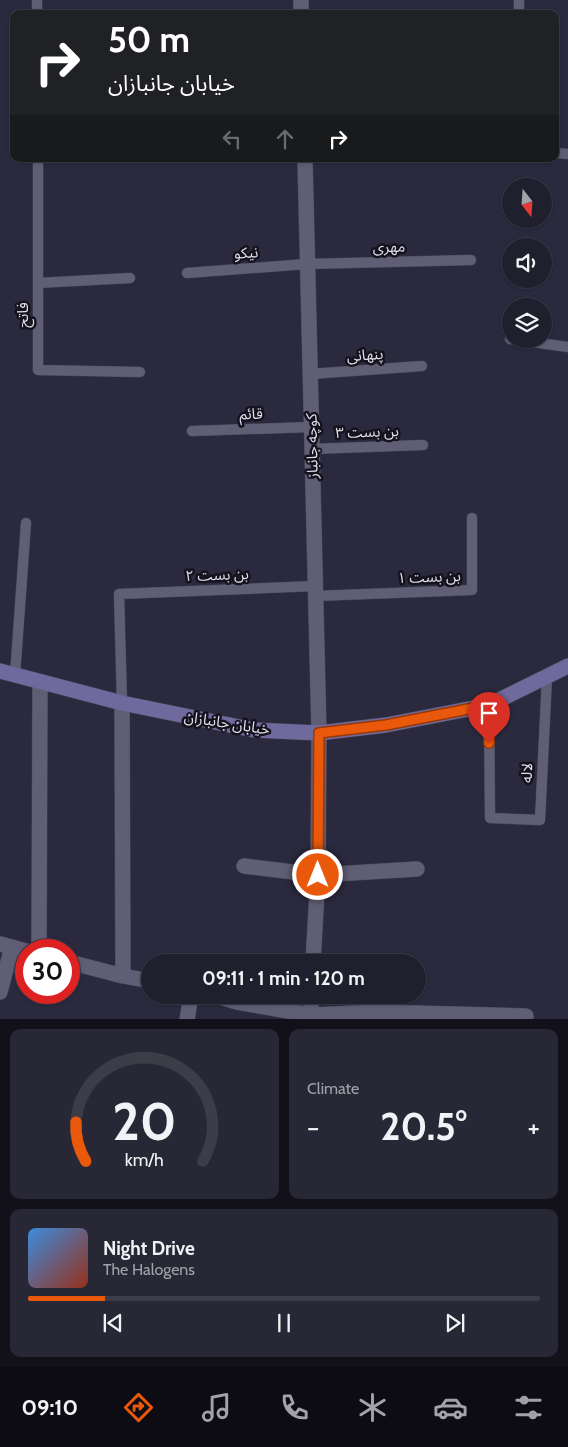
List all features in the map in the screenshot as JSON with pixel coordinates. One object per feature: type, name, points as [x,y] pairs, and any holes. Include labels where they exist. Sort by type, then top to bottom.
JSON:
[{"type":"main road","name":"خیابان جانبازان","points":[[0,671],[122,703],[254,730],[319,733],[386,725],[489,705],[568,666]]},
{"type":"street","name":"کوچه جانباز","points":[[305,162],[319,733],[318,875],[313,954]]},
{"type":"street","points":[[39,939],[40,682]]},
{"type":"street","points":[[122,703],[123,976]]},
{"type":"street","points":[[244,866],[318,875],[417,869]]},
{"type":"street","points":[[0,992],[13,948]]},
{"type":"street","points":[[80,965],[141,979]]},
{"type":"street","points":[[187,1019],[190,1004]]},
{"type":"street","points":[[246,1004],[302,1016],[526,1016]]},
{"type":"street","points":[[302,1016],[308,1004]]},
{"type":"lane","name":"فاتح","points":[[38,162],[38,370],[140,372]]},
{"type":"lane","name":"مهری","points":[[307,264],[471,260]]},
{"type":"lane","name":"نیکو","points":[[187,273],[307,264]]},
{"type":"lane","points":[[38,283],[130,278]]},
{"type":"lane","points":[[552,345],[568,347]]},
{"type":"lane","name":"پنهانی","points":[[310,374],[422,366]]},
{"type":"lane","name":"قائم","points":[[192,431],[311,427]]},
{"type":"lane","name":"بن بست ۳","points":[[312,449],[423,445]]},
{"type":"lane","name":"بن بست ۱","points":[[315,591],[472,590],[472,518]]},
{"type":"lane","points":[[15,675],[26,523]]},
{"type":"lane","name":"بن بست ۲","points":[[122,703],[119,594],[315,591]]},
{"type":"lane","name":"لاله","points":[[489,705],[490,818],[540,820],[547,677]]},
{"type":"route","points":[[318,875],[319,733],[386,725],[489,705],[489,743]]}]
